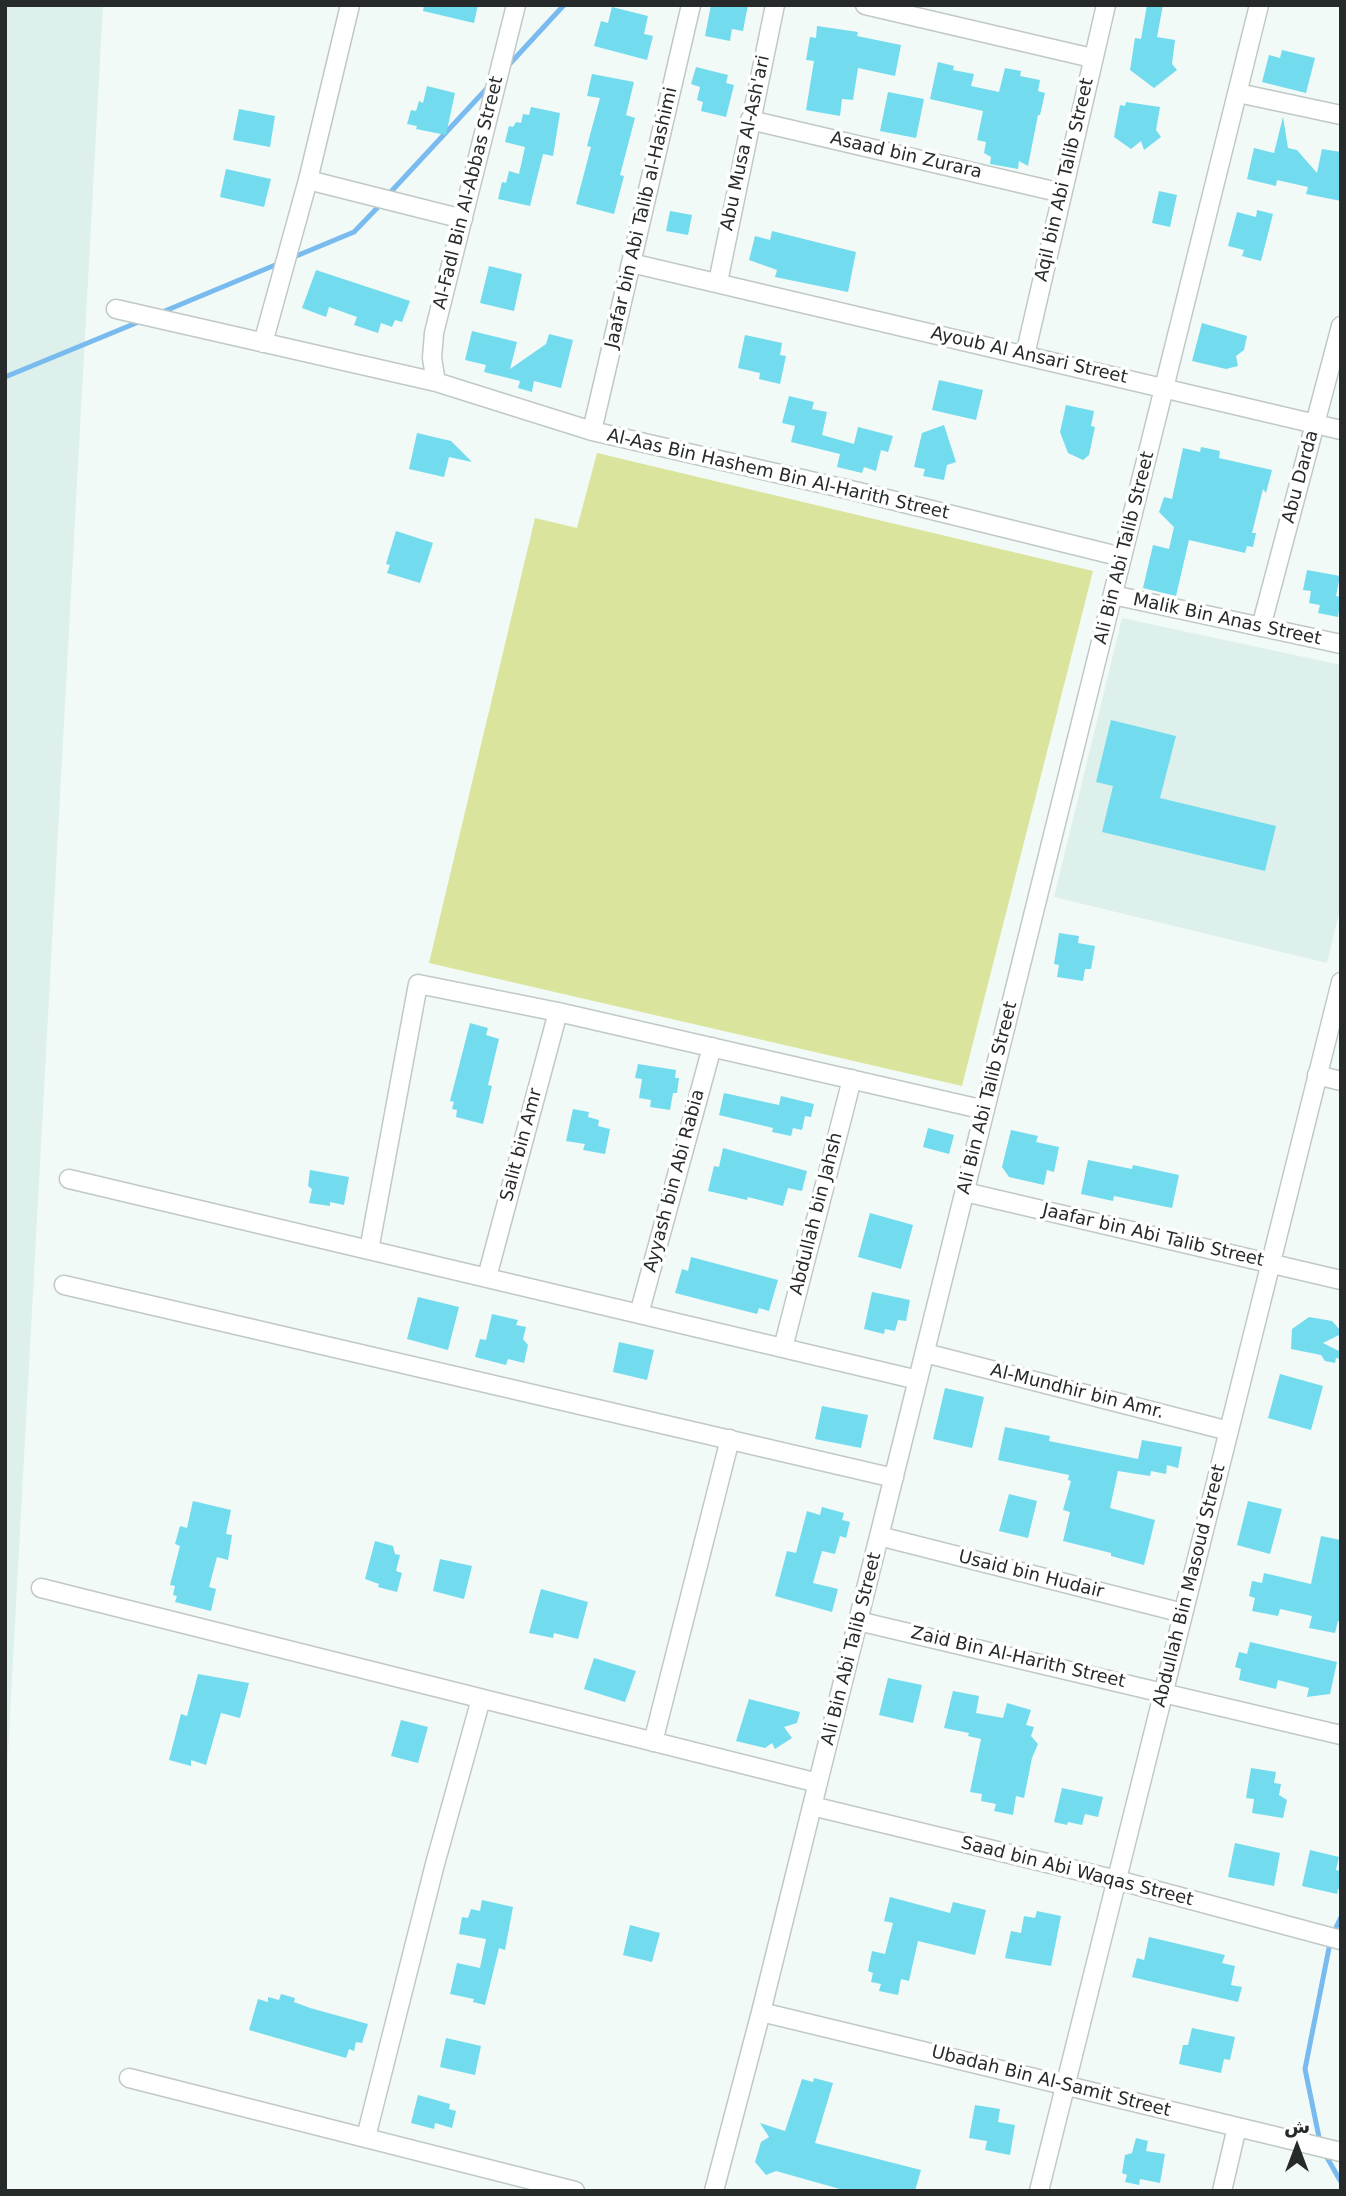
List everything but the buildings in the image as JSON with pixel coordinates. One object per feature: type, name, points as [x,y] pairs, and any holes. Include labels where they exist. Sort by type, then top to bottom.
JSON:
[{"type":"street","points":[[263,343],[308,180],[350,5]]},
{"type":"street","name":"Al-Fadl Bin Al-Abbas Street","points":[[436,383],[432,358],[434,333],[516,5]]},
{"type":"street","name":"Jaafar bin Abi Talib al-Hashimi","points":[[592,432],[691,5]]},
{"type":"street","name":"Abu Musa Al-Ash'ari","points":[[718,282],[775,5]]},
{"type":"street","points":[[865,5],[1093,58]]},
{"type":"street","name":"Aqil bin Abi Talib Street","points":[[1025,355],[1106,5]]},
{"type":"street","name":"Ali Bin Abi Talib Street","points":[[715,2191],[1259,5]]},
{"type":"street","points":[[1238,93],[1341,115]]},
{"type":"street","name":"Asaad bin Zurara","points":[[750,120],[1062,193]]},
{"type":"street","points":[[308,180],[463,219]]},
{"type":"street","name":"Ayoub Al Ansari Street","points":[[631,263],[1341,430]]},
{"type":"street","name":"Al-Aas Bin Hashem Bin Al-Harith Street","points":[[116,309],[436,383],[592,432],[859,492],[1122,557]]},
{"type":"street","name":"Abu Darda","points":[[1261,627],[1341,326]]},
{"type":"street","name":"Malik Bin Anas Street","points":[[1113,595],[1341,645]]},
{"type":"street","name":"Abdullah Bin Masoud Street","points":[[1039,2191],[1341,982]]},
{"type":"street","points":[[369,1250],[418,984],[558,1012],[985,1110]]},
{"type":"street","name":"Salit bin Amr","points":[[486,1277],[558,1012]]},
{"type":"street","name":"Ayyash bin Abi Rabia","points":[[639,1314],[712,1047]]},
{"type":"street","points":[[1317,1075],[1341,1081]]},
{"type":"street","name":"Abdullah bin Jahsh","points":[[783,1348],[852,1079]]},
{"type":"street","points":[[69,1180],[918,1380]]},
{"type":"street","name":"Jaafar bin Abi Talib Street","points":[[965,1192],[1341,1280]]},
{"type":"street","points":[[64,1285],[894,1478]]},
{"type":"street","name":"Al-Mundhir bin Amr.","points":[[925,1353],[1229,1431]]},
{"type":"street","points":[[653,1742],[730,1439]]},
{"type":"street","name":"Usaid bin Hudair","points":[[879,1536],[1183,1613]]},
{"type":"street","points":[[41,1588],[818,1783]]},
{"type":"street","name":"Zaid Bin Al-Harith Street","points":[[858,1621],[1341,1735]]},
{"type":"street","points":[[366,2137],[435,1864],[481,1699]]},
{"type":"street","name":"Saad bin Abi Waqas Street","points":[[812,1806],[1117,1880],[1341,1940]]},
{"type":"street","name":"Ubadah Bin Al-Samit Street","points":[[761,2012],[1341,2152]]},
{"type":"street","points":[[130,2078],[575,2191]]},
{"type":"street","points":[[1222,2191],[1237,2127]]},
{"type":"shaded area","points":[[5,5],[103,5],[5,1807]]},
{"type":"shaded area","points":[[1122,618],[1341,665],[1341,905],[1327,963],[1054,897]]},
{"type":"green space","points":[[597,453],[1093,571],[962,1086],[429,963],[535,518],[577,528]]},
{"type":"waterway","points":[[506,68],[564,5]]},
{"type":"waterway","points":[[387,196],[490,85]]},
{"type":"waterway","points":[[289,259],[354,232],[381,204]]},
{"type":"waterway","points":[[160,313],[280,263]]},
{"type":"waterway","points":[[5,377],[141,321]]},
{"type":"waterway","points":[[1320,2142],[1305,2069],[1331,1938],[1341,1917]]},
{"type":"waterway","points":[[1325,2154],[1341,2182]]}]
